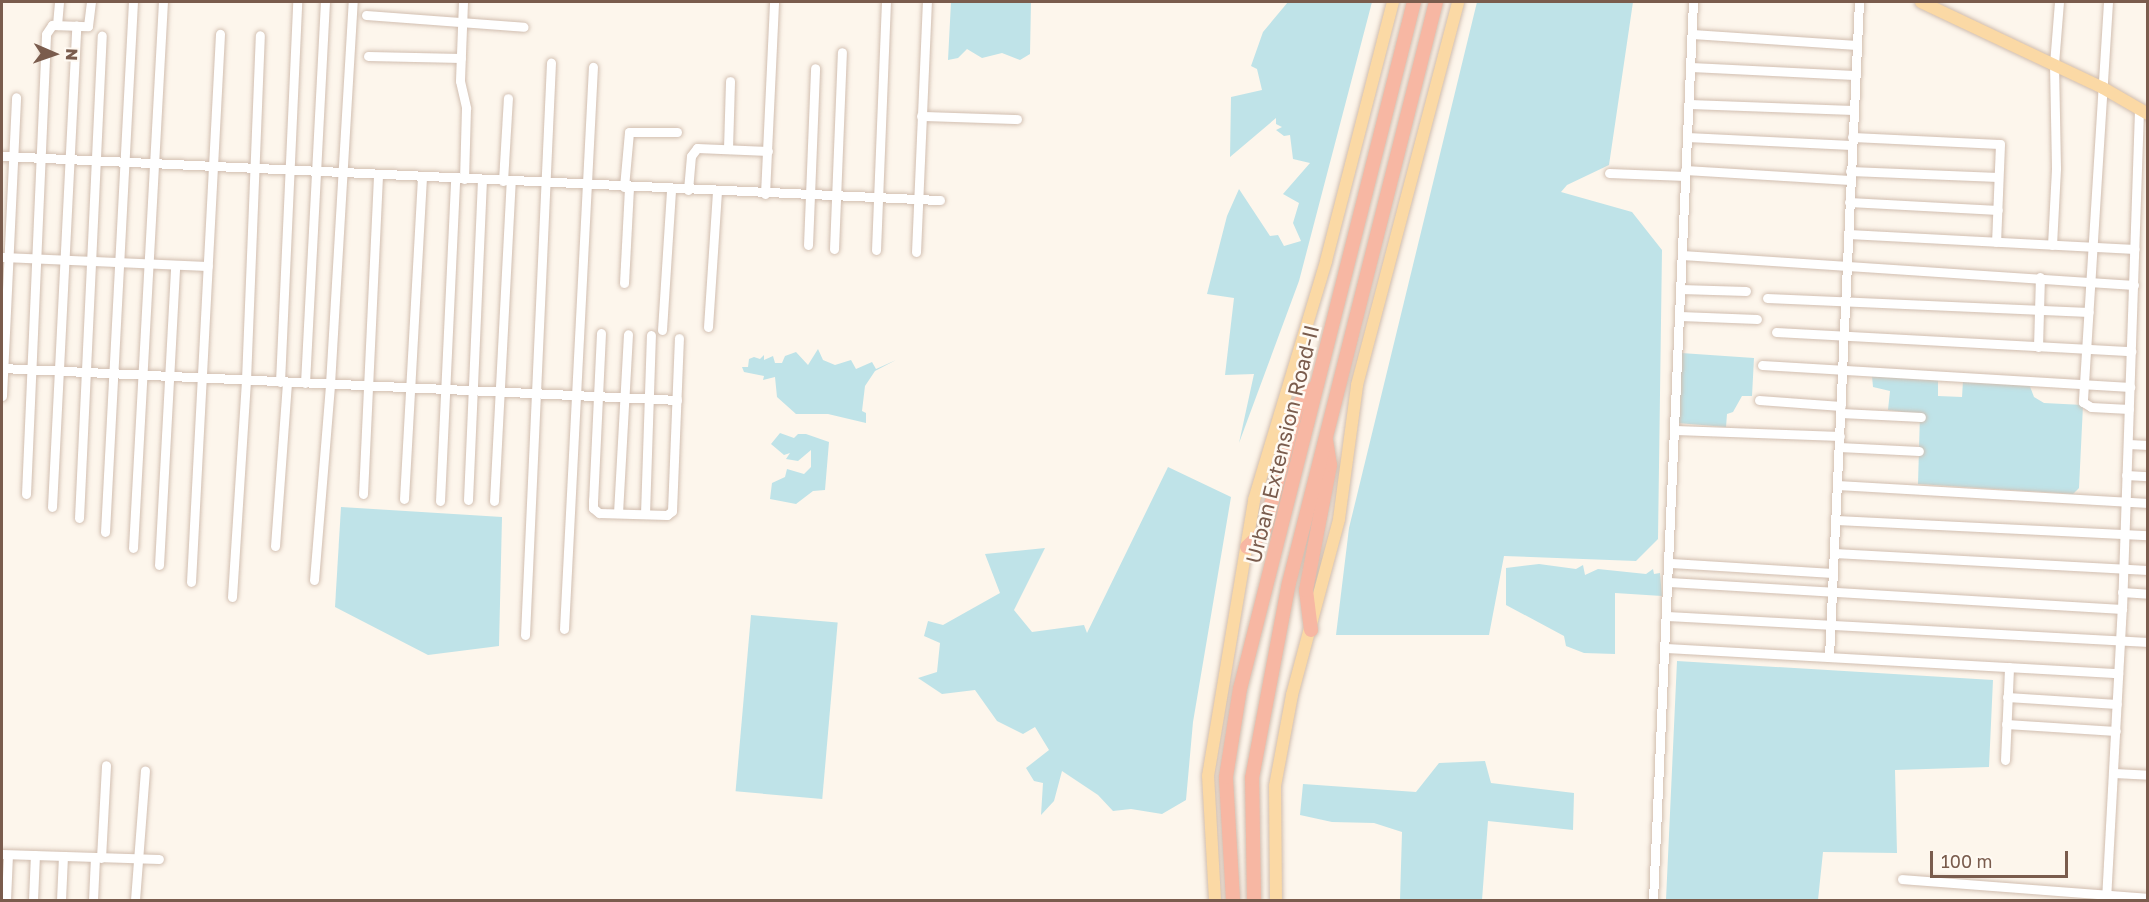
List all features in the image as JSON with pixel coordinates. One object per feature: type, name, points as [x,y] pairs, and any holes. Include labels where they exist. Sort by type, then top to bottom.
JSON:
[{"type":"highway","name":"Urban Extension Road-II","points":[[1233,900],[1226,777],[1240,689],[1414,2]]},
{"type":"highway","name":"Urban Extension Road-II","points":[[1254,900],[1252,778],[1289,583],[1436,2]]},
{"type":"highway","points":[[1247,547],[1264,531],[1297,406],[1318,383]]},
{"type":"highway","points":[[1311,630],[1306,590],[1330,465],[1325,434]]},
{"type":"main road","points":[[1215,900],[1208,776],[1254,500],[1326,261],[1393,2]]},
{"type":"main road","points":[[1276,900],[1275,786],[1292,695],[1339,519],[1357,385],[1458,2]]},
{"type":"main road","points":[[1921,2],[2103,88],[2143,112]]},
{"type":"street","points":[[57,25],[59,2]]},
{"type":"street","points":[[26,494],[46,34],[49,26],[90,24],[91,2]]},
{"type":"street","points":[[105,532],[134,2]]},
{"type":"street","points":[[133,548],[156,164],[163,2]]},
{"type":"street","points":[[275,546],[297,2]]},
{"type":"street","points":[[305,383],[325,2]]},
{"type":"street","points":[[314,580],[330,384],[353,2]]},
{"type":"street","points":[[440,501],[460,179],[464,2]]},
{"type":"street","points":[[765,194],[774,2]]},
{"type":"street","points":[[876,250],[886,2]]},
{"type":"street","points":[[916,252],[927,2]]},
{"type":"street","points":[[1653,900],[1671,563],[1693,2]]},
{"type":"street","points":[[1829,657],[1859,2]]},
{"type":"street","points":[[2052,245],[2056,168],[2054,64],[2059,2]]},
{"type":"street","points":[[2108,2],[2091,247],[2085,384],[2087,406],[2129,409]]},
{"type":"street","points":[[366,15],[463,20],[524,27]]},
{"type":"street","points":[[52,507],[76,26]]},
{"type":"street","points":[[191,582],[220,34]]},
{"type":"street","points":[[1692,34],[1857,45]]},
{"type":"street","points":[[232,597],[246,380],[260,35]]},
{"type":"street","points":[[79,518],[102,36]]},
{"type":"street","points":[[834,249],[842,52]]},
{"type":"street","points":[[368,56],[461,58]]},
{"type":"street","points":[[525,635],[551,63]]},
{"type":"street","points":[[564,629],[593,67]]},
{"type":"street","points":[[1691,67],[1854,75]]},
{"type":"street","points":[[808,245],[816,68]]},
{"type":"street","points":[[728,149],[730,81]]},
{"type":"street","points":[[2,396],[5,257],[14,157],[16,97]]},
{"type":"street","points":[[494,501],[501,393],[508,98]]},
{"type":"street","points":[[1689,104],[1853,110]]},
{"type":"street","points":[[2106,897],[2122,609],[2135,249],[2143,112]]},
{"type":"street","points":[[921,116],[1017,119]]},
{"type":"street","points":[[624,283],[629,132],[677,132]]},
{"type":"street","points":[[1687,137],[2000,144],[1996,242]]},
{"type":"street","points":[[688,190],[693,151],[701,147],[768,151]]},
{"type":"street","points":[[2,156],[717,192],[940,200]]},
{"type":"street","points":[[1608,172],[1998,177]]},
{"type":"street","points":[[363,494],[370,386],[378,175]]},
{"type":"street","points":[[404,499],[422,177]]},
{"type":"street","points":[[468,500],[482,180]]},
{"type":"street","points":[[662,330],[670,189]]},
{"type":"street","points":[[708,327],[717,192]]},
{"type":"street","points":[[1849,202],[1998,210]]},
{"type":"street","points":[[1848,234],[2135,249]]},
{"type":"street","points":[[1682,255],[1847,264],[2134,285]]},
{"type":"street","points":[[5,257],[208,266]]},
{"type":"street","points":[[159,565],[175,265]]},
{"type":"street","points":[[2038,347],[2040,277]]},
{"type":"street","points":[[1680,289],[1746,291]]},
{"type":"street","points":[[1767,298],[2089,312]]},
{"type":"street","points":[[1680,316],[1757,319]]},
{"type":"street","points":[[1776,332],[2131,351]]},
{"type":"street","points":[[601,333],[593,508],[599,513],[667,515],[672,511],[679,338]]},
{"type":"street","points":[[618,513],[628,333]]},
{"type":"street","points":[[645,514],[651,335]]},
{"type":"street","points":[[1762,365],[2130,387]]},
{"type":"street","points":[[3,368],[676,400]]},
{"type":"street","points":[[1758,400],[1921,417]]},
{"type":"street","points":[[1675,430],[1840,436]]},
{"type":"street","points":[[2128,444],[2148,445]]},
{"type":"street","points":[[1839,447],[1919,451]]},
{"type":"street","points":[[2126,475],[2148,476]]},
{"type":"street","points":[[1837,485],[2148,503]]},
{"type":"street","points":[[1836,520],[2148,535]]},
{"type":"street","points":[[1834,553],[2148,570]]},
{"type":"street","points":[[1671,563],[1833,573]]},
{"type":"street","points":[[1670,582],[2122,609]]},
{"type":"street","points":[[2122,591],[2148,594]]},
{"type":"street","points":[[1668,616],[2148,642]]},
{"type":"street","points":[[1666,648],[2118,673]]},
{"type":"street","points":[[2005,760],[2009,667]]},
{"type":"street","points":[[2007,697],[2117,704]]},
{"type":"street","points":[[2006,724],[2116,730]]},
{"type":"street","points":[[93,900],[105,765]]},
{"type":"street","points":[[135,900],[145,770]]},
{"type":"street","points":[[2114,773],[2148,775]]},
{"type":"street","points":[[6,900],[5,855],[159,859]]},
{"type":"street","points":[[33,900],[35,855]]},
{"type":"street","points":[[61,900],[63,856]]},
{"type":"street","points":[[1902,879],[2106,897],[2148,898]]},
{"type":"water","points":[[951,2],[1031,2],[1030,54],[1020,60],[1002,53],[982,58],[967,49],[958,58],[948,60]]},
{"type":"water","points":[[1288,2],[1372,2],[1299,281],[1239,443],[1254,374],[1225,375],[1234,298],[1207,294],[1227,216],[1239,189],[1270,236],[1278,235],[1284,246],[1301,241],[1293,223],[1299,203],[1283,194],[1310,163],[1293,159],[1290,135],[1284,136],[1276,130],[1282,127],[1276,124],[1276,118],[1230,157],[1231,97],[1262,90],[1257,69],[1251,66],[1263,32]]},
{"type":"water","points":[[1477,2],[1633,2],[1609,165],[1567,185],[1561,192],[1632,212],[1662,250],[1658,539],[1636,561],[1504,556],[1489,635],[1336,635],[1349,528]]},
{"type":"water","points":[[818,349],[823,360],[835,365],[851,360],[856,369],[872,362],[876,369],[896,360],[875,371],[865,386],[862,411],[866,413],[866,423],[828,414],[796,414],[777,397],[775,377],[763,380],[764,376],[744,372],[742,367],[748,367],[749,359],[754,357],[760,359],[764,355],[764,360],[773,356],[775,363],[782,363],[785,356],[796,352],[808,365]]},
{"type":"water","points":[[1681,353],[1754,358],[1752,396],[1742,396],[1733,412],[1727,414],[1726,427],[1677,423]]},
{"type":"water","points":[[1872,376],[1938,379],[1938,396],[1962,397],[1963,381],[2029,384],[2034,397],[2044,403],[2083,405],[2079,488],[2073,494],[1918,484],[1920,414],[1888,410],[1890,391],[1873,387]]},
{"type":"water","points":[[780,433],[794,438],[798,434],[806,434],[829,442],[825,490],[813,491],[796,504],[770,499],[772,483],[785,477],[787,469],[804,474],[811,467],[811,450],[798,461],[786,459],[790,453],[784,455],[771,444]]},
{"type":"water","points":[[1168,467],[1231,497],[1193,722],[1186,800],[1162,814],[1131,809],[1113,811],[1098,795],[1062,771],[1054,801],[1041,815],[1043,783],[1034,781],[1026,768],[1049,750],[1035,727],[1023,734],[997,721],[975,690],[942,694],[918,678],[937,672],[940,643],[924,636],[928,621],[943,625],[1000,593],[985,554],[1045,548],[1014,610],[1032,632],[1084,625],[1087,633]]},
{"type":"water","points":[[341,507],[502,517],[499,646],[428,655],[335,607]]},
{"type":"water","points":[[1539,564],[1576,569],[1583,565],[1585,575],[1598,569],[1646,574],[1653,569],[1654,574],[1660,573],[1662,596],[1615,593],[1615,654],[1584,653],[1566,646],[1564,636],[1506,605],[1506,568]]},
{"type":"water","points":[[751,615],[838,623],[822,799],[736,791]]},
{"type":"water","points":[[1677,661],[1993,680],[1989,767],[1895,770],[1897,853],[1823,852],[1818,900],[1666,900]]},
{"type":"water","points":[[1485,761],[1491,783],[1574,793],[1573,830],[1488,821],[1482,900],[1400,900],[1402,832],[1374,823],[1332,822],[1300,815],[1303,784],[1416,792],[1439,763]]}]
